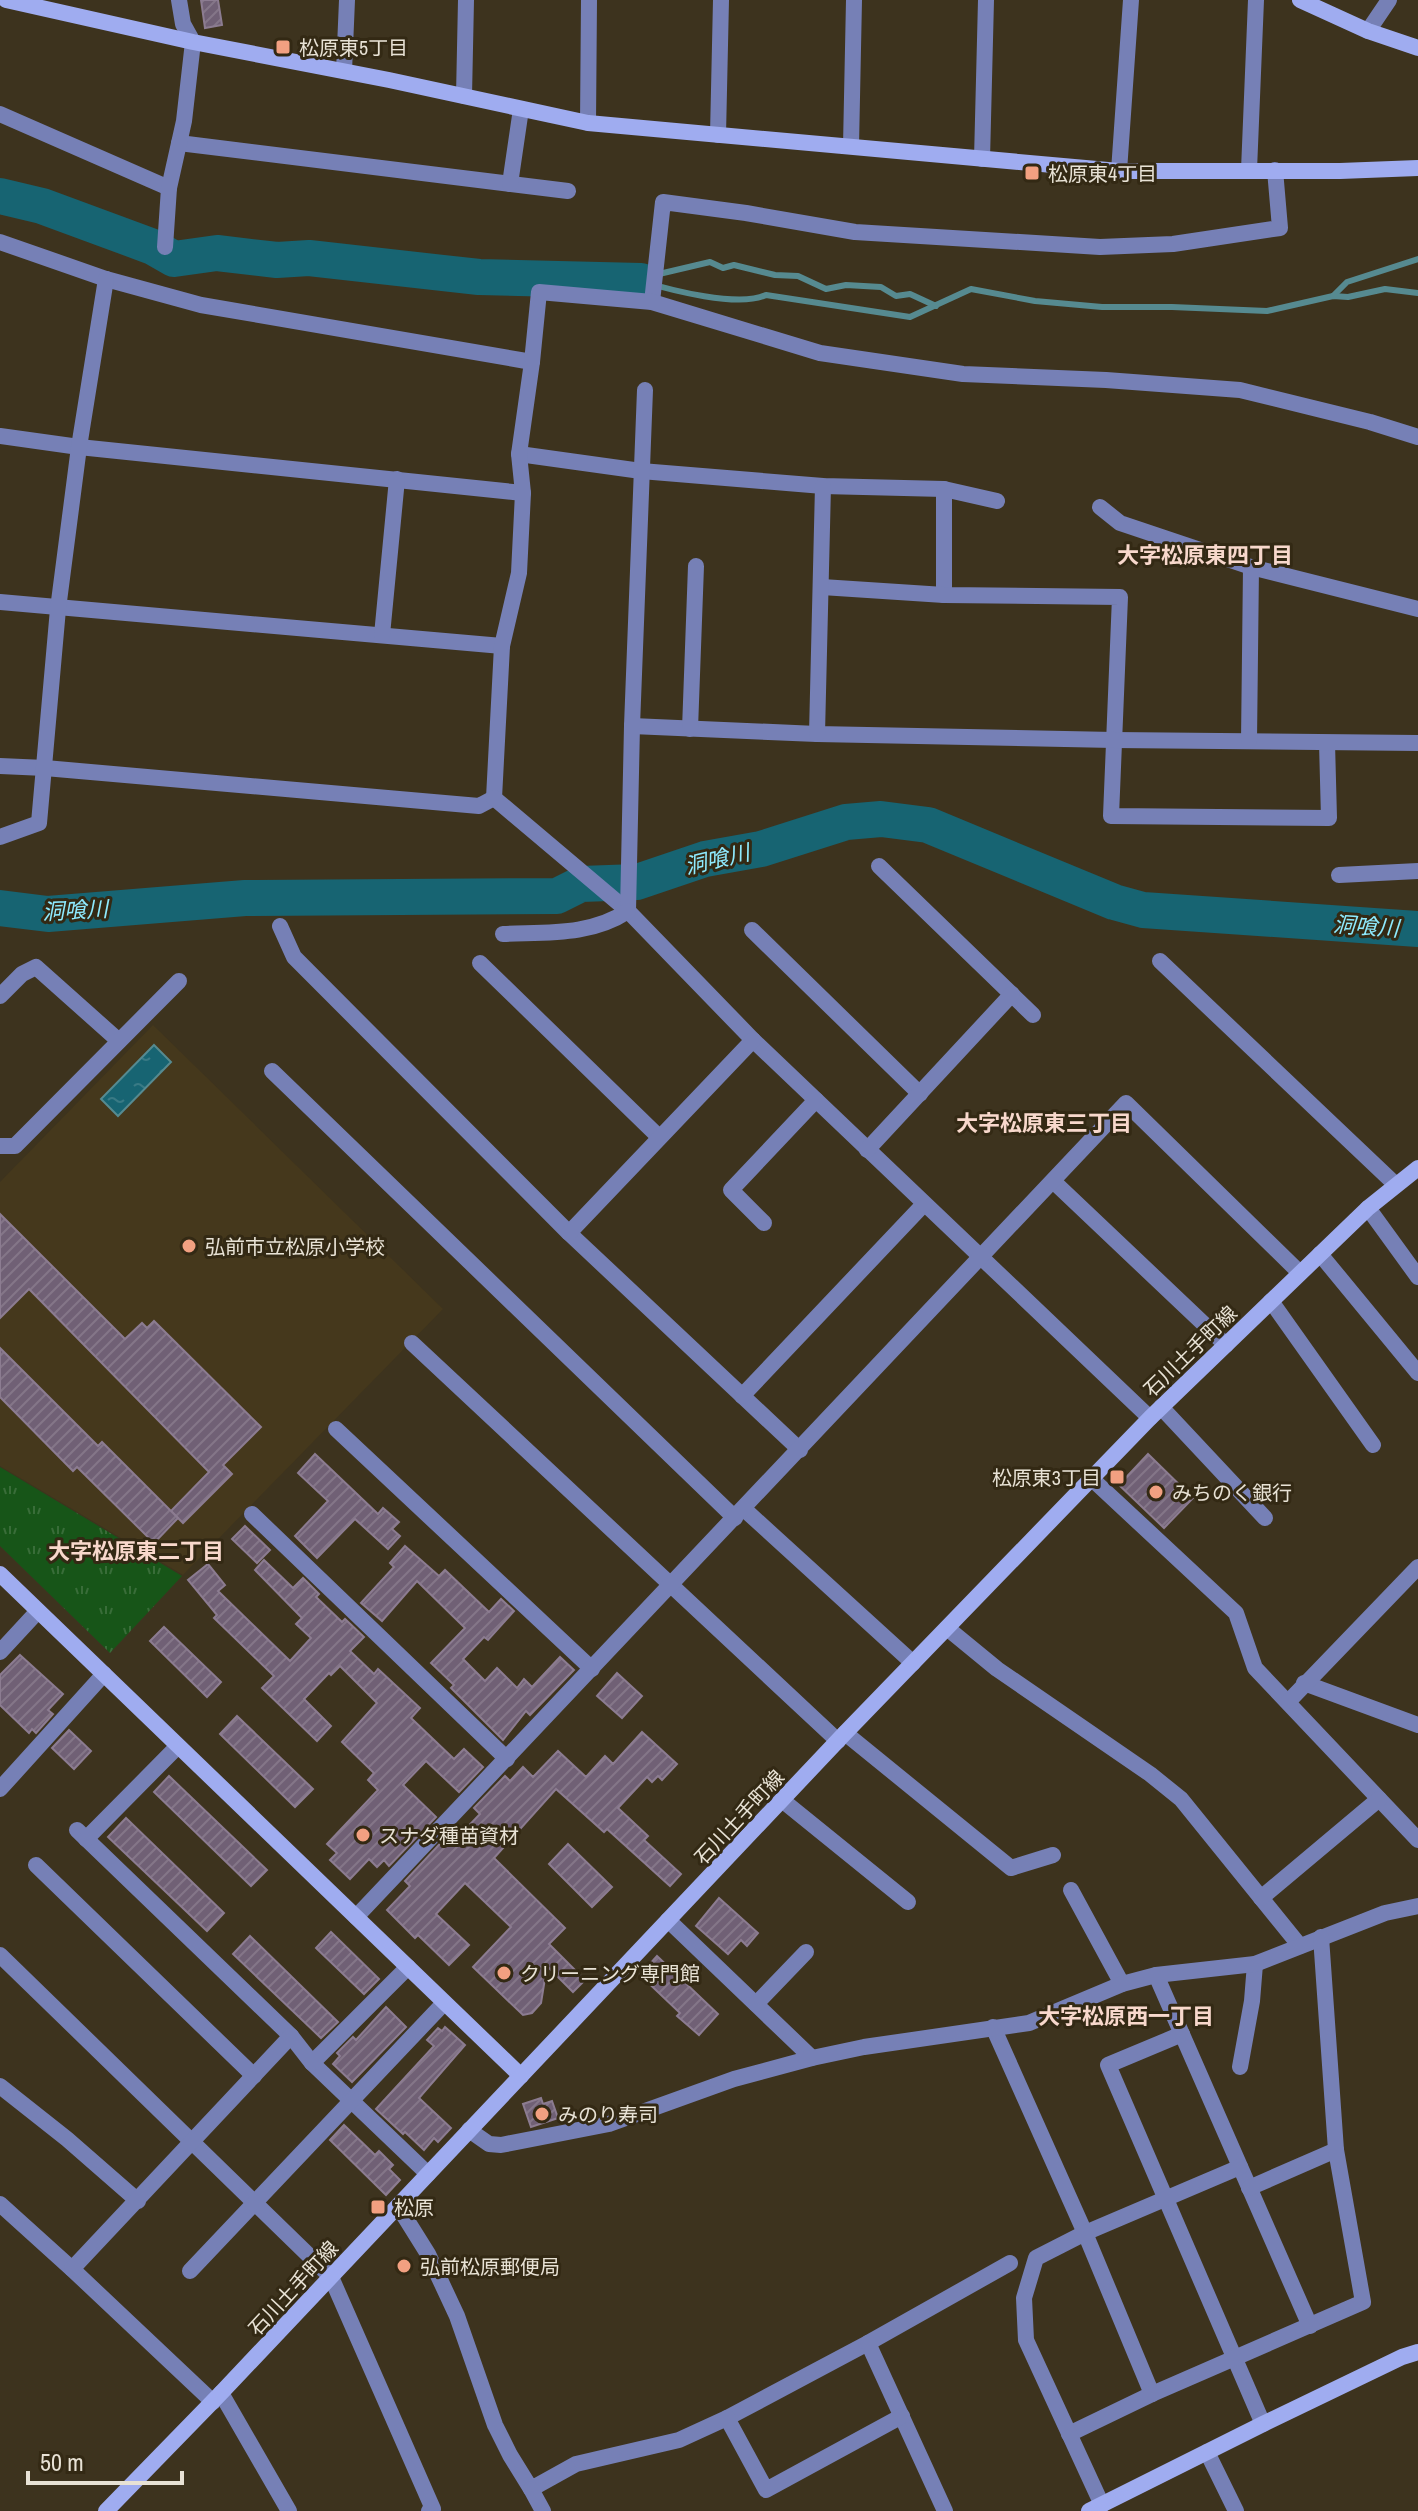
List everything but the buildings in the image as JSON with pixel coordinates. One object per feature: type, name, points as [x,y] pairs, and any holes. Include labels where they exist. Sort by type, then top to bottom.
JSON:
[{"type":"street","points":[[6,0],[60,6],[193,42],[588,123],[1119,171],[1418,168]]},
{"type":"street","points":[[165,247],[169,188],[184,121],[193,42],[183,24],[179,0]]},
{"type":"street","points":[[344,71],[347,0]]},
{"type":"street","points":[[464,96],[466,0]]},
{"type":"street","points":[[588,123],[589,0]]},
{"type":"street","points":[[718,135],[721,0]]},
{"type":"street","points":[[851,146],[854,0]]},
{"type":"street","points":[[982,159],[986,0]]},
{"type":"street","points":[[1119,171],[1131,0]]},
{"type":"street","points":[[1249,170],[1256,0]]},
{"type":"street","points":[[1300,0],[1368,31],[1418,48]]},
{"type":"street","points":[[1368,31],[1389,0]]},
{"type":"street","points":[[510,184],[521,109]]},
{"type":"street","points":[[0,114],[169,188]]},
{"type":"street","points":[[179,143],[568,191]]},
{"type":"street","points":[[652,302],[663,202],[855,232],[1100,247],[1158,245],[1280,228],[1275,170]]},
{"type":"street","points":[[0,242],[106,279],[201,305],[532,362]]},
{"type":"street","points":[[0,837],[39,823],[58,609],[79,447],[106,279]]},
{"type":"street","points":[[494,798],[502,646],[519,573],[523,493],[519,454],[539,292],[652,302],[820,353],[963,374],[1240,390],[1418,437]]},
{"type":"street","points":[[628,911],[645,390]]},
{"type":"street","points":[[0,436],[523,493]]},
{"type":"street","points":[[519,454],[641,471],[823,486],[944,489],[997,501]]},
{"type":"street","points":[[382,635],[397,479]]},
{"type":"street","points":[[817,734],[823,486]]},
{"type":"street","points":[[944,489],[944,595]]},
{"type":"street","points":[[1100,507],[1120,523],[1251,567],[1418,609]]},
{"type":"street","points":[[690,729],[696,566]]},
{"type":"street","points":[[1249,741],[1251,567]]},
{"type":"street","points":[[822,587],[944,595],[1120,597],[1111,816],[1329,818],[1327,743]]},
{"type":"street","points":[[0,602],[502,646]]},
{"type":"street","points":[[632,726],[817,734],[1418,743]]},
{"type":"street","points":[[0,766],[479,806],[494,798]]},
{"type":"street","points":[[494,798],[628,911],[753,1040],[867,1150],[1155,1413],[1265,1518]]},
{"type":"street","points":[[879,866],[1033,1015]]},
{"type":"street","points":[[1339,875],[1418,871]]},
{"type":"street","points":[[503,934],[580,931],[612,922],[628,911]]},
{"type":"street","points":[[280,926],[294,957],[569,1233],[800,1450]]},
{"type":"street","points":[[752,930],[920,1094]]},
{"type":"street","points":[[1160,961],[1396,1185]]},
{"type":"street","points":[[480,963],[659,1137]]},
{"type":"street","points":[[0,996],[22,974],[36,967],[119,1041]]},
{"type":"street","points":[[0,1146],[15,1146],[179,981]]},
{"type":"street","points":[[867,1150],[1012,994]]},
{"type":"street","points":[[569,1233],[753,1040]]},
{"type":"street","points":[[272,1071],[740,1513],[913,1663]]},
{"type":"street","points":[[764,1223],[731,1190],[816,1100]]},
{"type":"street","points":[[356,1917],[1126,1103],[1300,1273]]},
{"type":"street","name":"石川土手町線","points":[[106,2511],[1091,1478],[1368,1208],[1418,1168]]},
{"type":"street","points":[[1053,1181],[1226,1345]]},
{"type":"street","points":[[742,1396],[924,1204]]},
{"type":"street","points":[[1368,1208],[1418,1277]]},
{"type":"street","points":[[1320,1254],[1418,1373]]},
{"type":"street","points":[[1271,1301],[1373,1445]]},
{"type":"street","points":[[412,1343],[671,1586],[841,1737],[1011,1868],[1053,1855]]},
{"type":"street","points":[[336,1429],[592,1669]]},
{"type":"street","points":[[1091,1478],[1236,1613],[1255,1668],[1418,1840]]},
{"type":"street","points":[[252,1514],[507,1759]]},
{"type":"street","points":[[1289,1701],[1418,1567]]},
{"type":"street","points":[[0,1574],[521,2076]]},
{"type":"street","points":[[0,1652],[38,1611]]},
{"type":"street","points":[[947,1628],[997,1669],[1150,1774],[1181,1799],[1300,1946]]},
{"type":"street","points":[[0,1789],[104,1674]]},
{"type":"street","points":[[1304,1683],[1418,1725]]},
{"type":"street","points":[[178,1746],[81,1835],[291,2036],[312,2063],[428,2174]]},
{"type":"street","points":[[1261,1898],[1379,1799]]},
{"type":"street","points":[[782,1800],[908,1902]]},
{"type":"street","points":[[36,1865],[254,2076]]},
{"type":"street","points":[[1071,1890],[1122,1984]]},
{"type":"street","points":[[469,2130],[489,2144],[501,2145],[609,2124],[734,2079],[812,2058],[864,2047],[1029,2023],[1122,1984],[1156,1975],[1255,1964],[1385,1913],[1418,1906]]},
{"type":"street","points":[[668,1920],[812,2058]]},
{"type":"street","points":[[1069,2434],[1152,2394],[1363,2302],[1336,2150],[1321,1937]]},
{"type":"street","points":[[756,2004],[806,1952]]},
{"type":"street","points":[[0,1955],[331,2277],[433,2509],[429,2511]]},
{"type":"street","points":[[1240,2067],[1255,1964]]},
{"type":"street","points":[[312,2063],[408,1967]]},
{"type":"street","points":[[1156,1975],[1310,2326]]},
{"type":"street","points":[[190,2271],[444,2003]]},
{"type":"street","points":[[993,2027],[1085,2233],[1152,2394]]},
{"type":"street","points":[[1182,2034],[1108,2065],[1263,2424]]},
{"type":"street","points":[[72,2269],[291,2036]]},
{"type":"street","points":[[0,2086],[138,2201]]},
{"type":"street","points":[[1249,2188],[1336,2150]]},
{"type":"street","points":[[1240,2167],[1085,2233],[1036,2258],[1024,2298],[1026,2340],[1069,2434],[1095,2508],[1263,2424],[1418,2352]]},
{"type":"street","points":[[0,2204],[217,2398],[289,2511]]},
{"type":"street","points":[[398,2206],[434,2266],[457,2316],[495,2425],[543,2511]]},
{"type":"street","points":[[531,2489],[576,2464],[679,2440],[727,2418],[1010,2263]]},
{"type":"street","points":[[868,2343],[945,2511]]},
{"type":"street","points":[[727,2418],[766,2490],[902,2416]]},
{"type":"street","points":[[1207,2452],[1236,2511]]},
{"type":"shaded area","name":"弘前市立松原小学校","points":[[153,1025],[443,1309],[183,1575],[0,1466],[0,1182]]},
{"type":"green space","points":[[0,1467],[182,1576],[110,1653],[0,1546]]},
{"type":"water","points":[[154,1045],[171,1062],[118,1116],[101,1099]]},
{"type":"waterway","points":[[0,196],[42,206],[153,247],[174,259],[217,253],[277,260],[309,258],[479,277],[641,281]]},
{"type":"waterway","points":[[1333,296],[1347,282],[1418,259]]},
{"type":"waterway","points":[[659,274],[710,262],[723,268],[734,265],[775,275],[798,276],[826,289],[846,285],[881,287],[896,296],[910,294],[936,306]]},
{"type":"waterway","points":[[641,281],[722,299],[739,300],[766,295],[910,317],[971,289],[1035,301],[1102,307],[1267,311],[1333,296],[1348,297],[1385,289],[1418,293]]},
{"type":"waterway","name":"洞喰川","points":[[0,908],[48,914],[245,898],[557,896],[581,884],[637,882],[705,859],[761,849],[846,822],[881,819],[928,825],[1114,902],[1143,910],[1418,929]]},
{"type":"place","name":"松原東5丁目","points":[[283,47]]},
{"type":"place","name":"松原東4丁目","points":[[1032,173]]},
{"type":"place","name":"弘前市立松原小学校","points":[[189,1246]]},
{"type":"place","name":"松原東3丁目","points":[[1117,1477]]},
{"type":"place","name":"みちのく銀行","points":[[1156,1492]]},
{"type":"place","name":"スナダ種苗資材","points":[[363,1835]]},
{"type":"place","name":"クリーニング専門館","points":[[504,1973]]},
{"type":"place","name":"みのり寿司","points":[[542,2114]]},
{"type":"place","name":"松原","points":[[378,2207]]},
{"type":"place","name":"弘前松原郵便局","points":[[404,2266]]},
{"type":"district","name":"大字松原東四丁目","points":[[1205,555]]},
{"type":"district","name":"大字松原東三丁目","points":[[1044,1123]]},
{"type":"district","name":"大字松原東二丁目","points":[[136,1551]]},
{"type":"district","name":"大字松原西一丁目","points":[[1126,2016]]}]
